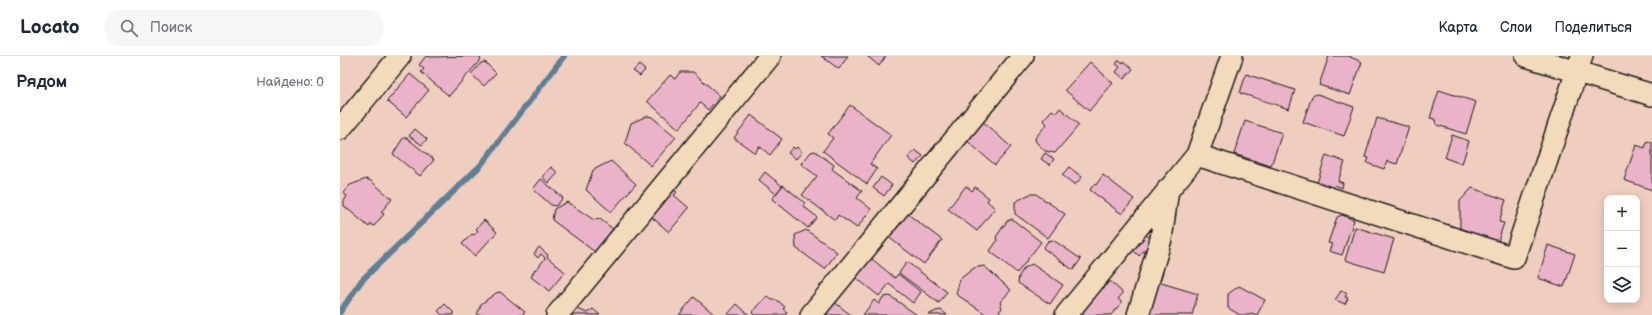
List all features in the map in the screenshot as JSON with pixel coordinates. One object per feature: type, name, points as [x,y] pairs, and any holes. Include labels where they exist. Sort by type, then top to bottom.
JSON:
[{"type":"street","points":[[340,129],[400,56]]},
{"type":"street","points":[[557,315],[770,56]]},
{"type":"street","points":[[811,315],[1023,56]]},
{"type":"street","points":[[1066,315],[1197,154],[1232,56]]},
{"type":"street","points":[[1526,56],[1580,64],[1652,94]]},
{"type":"street","points":[[1197,154],[1514,258],[1580,64]]},
{"type":"street","points":[[1138,315],[1161,239],[1169,189]]},
{"type":"building","points":[[426,56],[478,56],[481,59],[449,96],[421,72],[424,69],[419,65]]},
{"type":"building","points":[[821,56],[848,56],[839,69]]},
{"type":"building","points":[[867,56],[886,56],[879,66]]},
{"type":"building","points":[[1329,56],[1351,56],[1350,57],[1362,62],[1350,95],[1319,85]]},
{"type":"building","points":[[1119,60],[1123,63],[1124,61],[1133,69],[1124,79],[1116,72],[1120,67],[1116,64]]},
{"type":"building","points":[[485,62],[496,73],[484,86],[471,74],[481,63]]},
{"type":"building","points":[[1090,62],[1113,83],[1089,111],[1065,90]]},
{"type":"building","points":[[639,65],[645,70],[640,76],[633,71]]},
{"type":"building","points":[[680,72],[693,72],[720,96],[708,110],[700,103],[679,129],[647,101],[670,75],[675,79]]},
{"type":"building","points":[[410,74],[429,90],[406,117],[387,101]]},
{"type":"building","points":[[1246,74],[1295,90],[1289,109],[1240,93]]},
{"type":"building","points":[[1439,90],[1476,102],[1466,134],[1437,125],[1435,119],[1430,118]]},
{"type":"building","points":[[1317,94],[1354,107],[1344,136],[1303,122],[1312,96]]},
{"type":"building","points":[[850,105],[891,135],[870,164],[877,169],[867,184],[823,151],[833,138],[828,134]]},
{"type":"building","points":[[1060,108],[1079,125],[1055,153],[1045,151],[1036,142],[1035,138],[1047,124],[1043,120],[1052,110],[1056,113]]},
{"type":"building","points":[[751,115],[782,139],[770,155],[759,146],[755,153],[734,138]]},
{"type":"building","points":[[647,116],[652,117],[676,137],[651,166],[625,143],[631,123]]},
{"type":"building","points":[[1377,118],[1409,127],[1397,164],[1387,161],[1384,169],[1367,163],[1369,158],[1365,157]]},
{"type":"building","points":[[980,119],[1011,147],[995,165],[965,139]]},
{"type":"building","points":[[1245,121],[1282,133],[1271,166],[1234,154]]},
{"type":"building","points":[[415,129],[427,139],[422,145],[409,136]]},
{"type":"building","points":[[1452,135],[1469,141],[1462,164],[1445,158]]},
{"type":"building","points":[[403,138],[407,138],[434,160],[420,176],[393,154]]},
{"type":"building","points":[[1647,141],[1652,143],[1652,190],[1624,180],[1636,145],[1645,148]]},
{"type":"building","points":[[793,147],[795,149],[797,147],[802,152],[796,159],[788,153]]},
{"type":"building","points":[[915,150],[923,156],[915,164],[908,158]]},
{"type":"building","points":[[815,151],[834,165],[832,169],[862,191],[857,198],[871,209],[857,228],[838,215],[835,220],[802,195],[817,176],[801,164],[811,152]]},
{"type":"building","points":[[1045,153],[1054,159],[1050,165],[1041,159]]},
{"type":"building","points":[[1326,155],[1345,162],[1338,181],[1343,183],[1342,188],[1335,185],[1334,189],[1317,183]]},
{"type":"building","points":[[611,161],[636,184],[611,212],[586,190],[593,170]]},
{"type":"building","points":[[551,167],[558,173],[549,183],[542,177]]},
{"type":"building","points":[[1069,167],[1082,177],[1075,185],[1062,175]]},
{"type":"building","points":[[765,172],[782,186],[776,194],[759,180]]},
{"type":"building","points":[[1103,175],[1134,199],[1122,214],[1090,190],[1094,184],[1096,185]]},
{"type":"building","points":[[881,177],[892,185],[884,196],[873,188]]},
{"type":"building","points":[[366,179],[371,181],[392,199],[381,212],[384,214],[374,226],[371,224],[369,227],[344,206],[344,201],[347,196],[343,193],[350,185]]},
{"type":"building","points":[[541,179],[563,198],[556,206],[551,205],[533,189]]},
{"type":"building","points":[[783,185],[805,203],[803,206],[817,217],[808,228],[772,199]]},
{"type":"building","points":[[669,186],[677,192],[674,195],[689,208],[669,232],[647,213]]},
{"type":"building","points":[[966,186],[972,191],[975,187],[989,198],[987,201],[995,208],[977,231],[948,209]]},
{"type":"building","points":[[1472,188],[1506,200],[1499,222],[1504,223],[1497,244],[1460,231],[1460,201]]},
{"type":"building","points":[[1030,194],[1036,194],[1065,214],[1048,238],[1015,214],[1015,202]]},
{"type":"building","points":[[567,202],[594,220],[600,219],[613,229],[595,252],[552,220],[554,209]]},
{"type":"building","points":[[905,212],[942,240],[924,264],[887,236]]},
{"type":"building","points":[[1342,215],[1354,220],[1342,255],[1329,251],[1332,244],[1328,243],[1337,217]]},
{"type":"building","points":[[1012,219],[1041,242],[1017,273],[990,251],[997,241],[996,237],[1007,221]]},
{"type":"building","points":[[484,220],[497,232],[475,256],[462,244],[472,234],[474,235],[478,231],[476,229]]},
{"type":"building","points":[[1355,227],[1394,239],[1384,272],[1345,260]]},
{"type":"building","points":[[806,230],[837,252],[825,269],[796,248],[795,235]]},
{"type":"building","points":[[1146,234],[1153,241],[1139,256],[1132,249]]},
{"type":"building","points":[[1053,240],[1081,259],[1073,270],[1043,248],[1048,241]]},
{"type":"building","points":[[1548,245],[1575,254],[1564,287],[1538,278]]},
{"type":"building","points":[[539,247],[548,255],[547,257],[565,272],[549,291],[531,277],[535,269],[537,269],[545,258],[541,254],[538,258],[534,254]]},
{"type":"building","points":[[868,252],[873,257],[872,259],[895,278],[898,274],[921,292],[913,303],[889,284],[879,296],[851,274]]},
{"type":"building","points":[[907,262],[947,292],[939,303],[899,273]]},
{"type":"building","points":[[1032,264],[1063,285],[1050,304],[1018,283],[1019,276],[1024,268]]},
{"type":"building","points":[[984,266],[1011,290],[1000,302],[1002,308],[997,315],[987,315],[956,294],[960,279],[974,268]]},
{"type":"building","points":[[1110,281],[1123,293],[1118,299],[1122,302],[1111,315],[1082,315],[1075,309],[1100,289],[1104,288]]},
{"type":"building","points":[[1158,282],[1198,294],[1192,315],[1143,315]]},
{"type":"building","points":[[1239,286],[1265,300],[1257,315],[1251,313],[1250,315],[1240,315],[1228,308],[1228,294]]},
{"type":"building","points":[[1341,291],[1347,293],[1345,297],[1348,298],[1345,304],[1335,300]]},
{"type":"building","points":[[500,292],[525,312],[522,315],[477,315],[481,304],[496,293]]},
{"type":"building","points":[[767,296],[772,300],[777,300],[785,307],[783,309],[787,312],[785,315],[754,315],[752,313]]},
{"type":"building","points":[[890,296],[917,315],[863,315],[874,300],[879,304],[883,297]]},
{"type":"building","points":[[694,297],[715,315],[679,315]]},
{"type":"building","points":[[834,302],[851,315],[824,315]]},
{"type":"building","points":[[445,304],[454,313],[453,315],[442,315],[438,311]]},
{"type":"building","points":[[737,304],[749,315],[727,315]]},
{"type":"building","points":[[578,309],[587,313],[593,309],[600,315],[570,315],[571,312]]},
{"type":"building","points":[[941,310],[947,315],[928,315],[936,311]]},
{"type":"waterway","points":[[340,312],[362,280],[481,165],[564,56]]}]
